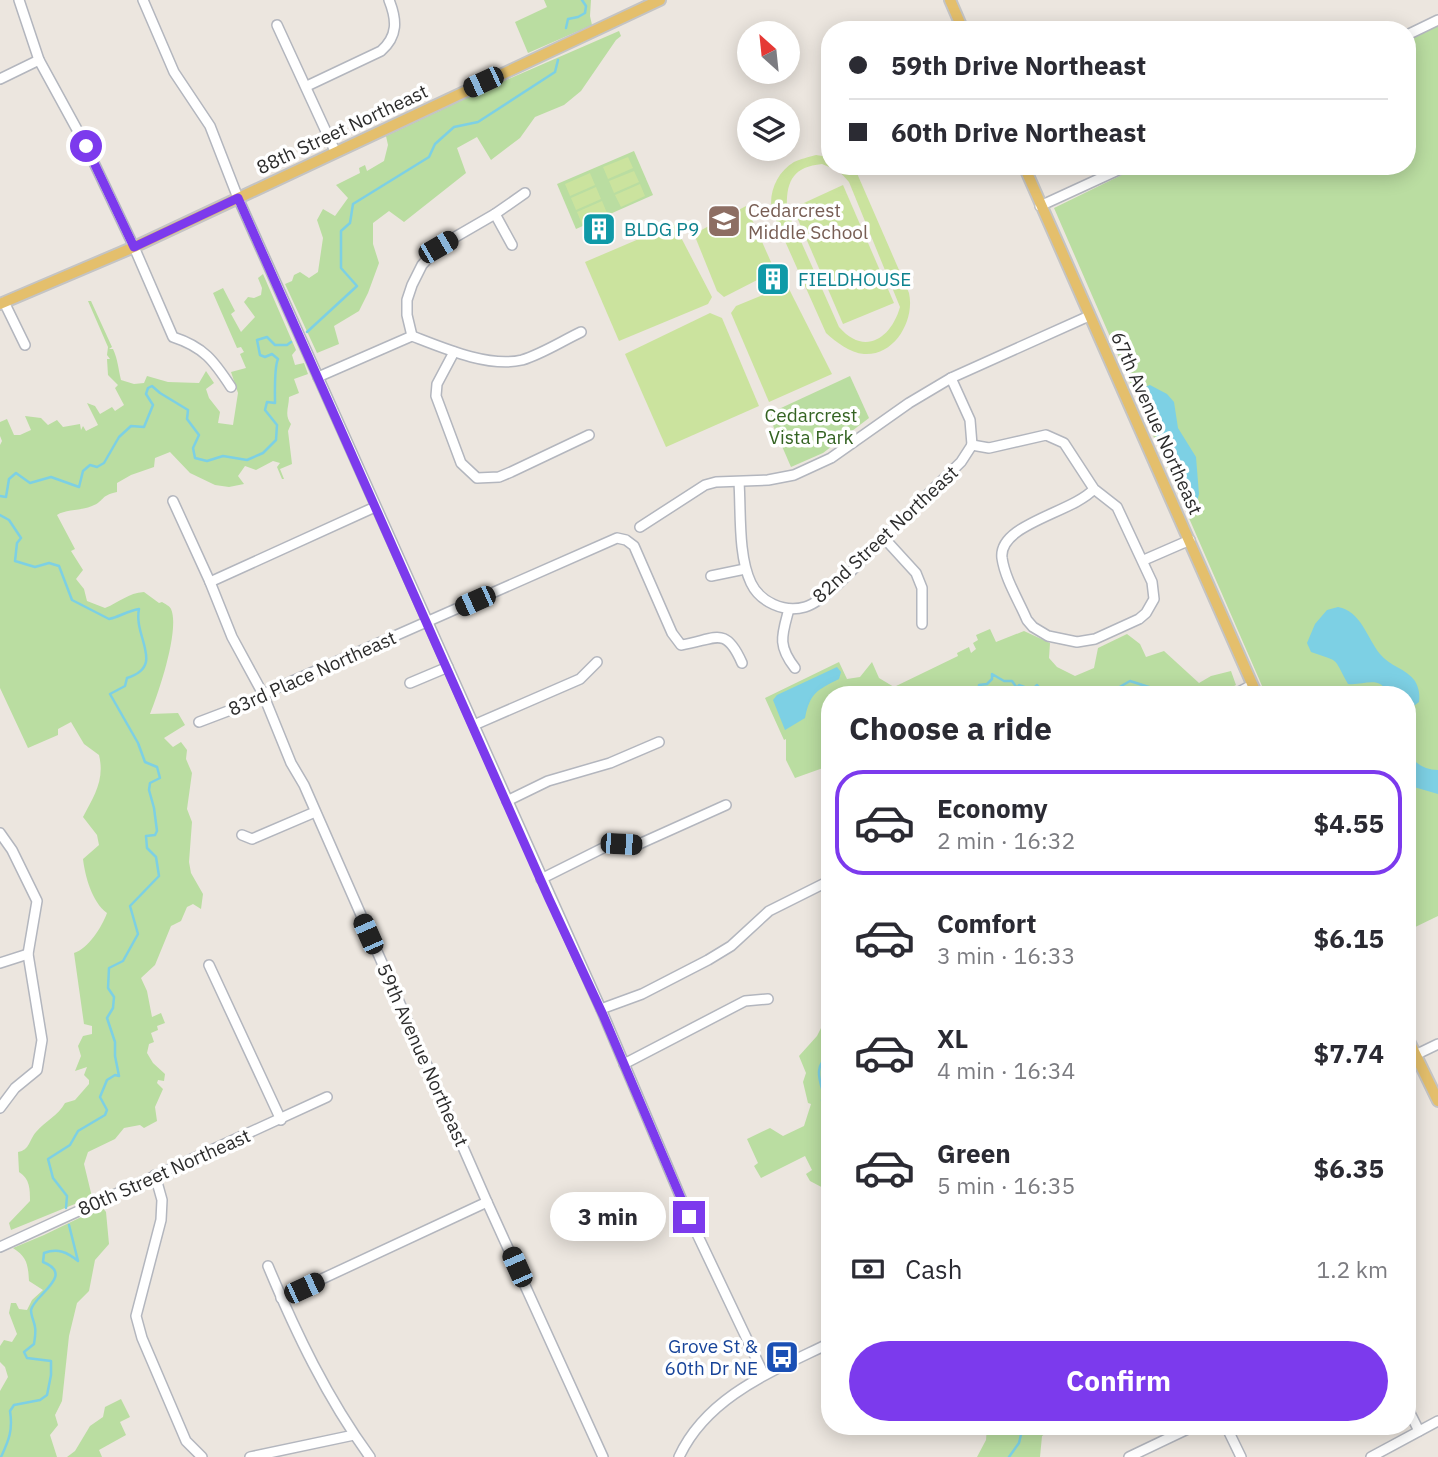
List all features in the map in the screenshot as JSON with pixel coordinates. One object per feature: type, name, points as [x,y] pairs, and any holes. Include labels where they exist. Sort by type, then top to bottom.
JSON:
[{"type":"main road","name":"88th Street Northeast","points":[[2,303],[134,247],[660,0]]},
{"type":"main road","points":[[950,0],[959,21]]},
{"type":"main road","name":"67th Avenue Northeast","points":[[1028,175],[1252,686]]},
{"type":"main road","points":[[1416,1065],[1438,1101]]},
{"type":"street","points":[[19,0],[39,61],[86,146],[173,337],[189,342],[211,358],[231,387]]},
{"type":"street","points":[[143,0],[174,72],[210,127],[238,198],[601,1009],[689,1217],[764,1375]]},
{"type":"street","points":[[307,86],[381,51],[390,43],[396,20],[389,0]]},
{"type":"street","points":[[1416,31],[1438,20]]},
{"type":"street","points":[[277,25],[335,151]]},
{"type":"street","points":[[0,79],[39,61]]},
{"type":"street","points":[[1041,206],[1108,175]]},
{"type":"street","points":[[412,337],[407,300],[422,265],[438,247],[526,193]]},
{"type":"street","points":[[495,214],[512,245]]},
{"type":"street","points":[[2,303],[25,345]]},
{"type":"street","points":[[640,527],[705,485],[794,475],[831,458],[909,403],[951,378],[1089,316]]},
{"type":"street","points":[[318,377],[412,337],[454,352],[503,363],[523,359],[581,332]]},
{"type":"street","points":[[454,352],[437,384],[436,396],[461,463],[477,478],[499,477],[589,435]]},
{"type":"street","points":[[951,378],[970,420],[972,445],[989,448],[1036,436],[1051,436],[1064,443],[1094,489],[1117,507],[1144,560],[1152,582],[1154,599],[1139,620],[1095,639],[1077,642],[1048,636],[1027,620],[1005,569],[1002,555],[1004,548],[1007,541],[1019,530],[1079,502],[1094,489]]},
{"type":"street","name":"82nd Street Northeast","points":[[789,609],[805,607],[819,601],[961,462],[972,445]]},
{"type":"street","points":[[739,482],[745,569],[752,586],[761,597],[771,604],[789,609],[782,638],[785,655],[795,668]]},
{"type":"street","name":"59th Avenue Northeast","points":[[173,501],[232,637],[263,694],[291,763],[304,785],[487,1202],[603,1457]]},
{"type":"street","points":[[210,582],[375,507]]},
{"type":"street","name":"83rd Place Northeast","points":[[200,722],[249,703],[263,694],[617,538],[634,546],[671,633],[681,645],[716,637],[725,638],[734,644],[742,663]]},
{"type":"street","points":[[884,538],[916,573],[922,588],[922,624]]},
{"type":"street","points":[[1144,560],[1190,540]]},
{"type":"street","points":[[711,576],[745,569]]},
{"type":"street","points":[[474,725],[580,679],[597,662]]},
{"type":"street","points":[[410,683],[448,667]]},
{"type":"street","points":[[507,801],[548,781],[610,763],[659,741]]},
{"type":"street","points":[[541,879],[609,845],[636,845],[726,804]]},
{"type":"street","points":[[242,835],[252,839],[315,812]]},
{"type":"street","points":[[0,833],[12,850],[37,901],[28,954],[42,1040],[37,1070],[15,1088],[0,1108]]},
{"type":"street","points":[[601,1009],[642,994],[708,960],[731,946],[769,911],[821,885]]},
{"type":"street","points":[[0,963],[28,954]]},
{"type":"street","points":[[209,965],[281,1120]]},
{"type":"street","points":[[624,1064],[745,1001],[768,999]]},
{"type":"street","points":[[1416,1055],[1438,1044]]},
{"type":"street","name":"80th Street Northeast","points":[[0,1247],[327,1097]]},
{"type":"street","points":[[155,1175],[162,1200],[160,1220],[136,1316],[142,1338],[186,1441],[202,1457]]},
{"type":"street","points":[[281,1298],[487,1202]]},
{"type":"street","points":[[268,1266],[301,1345],[370,1457]]},
{"type":"street","points":[[679,1457],[687,1440],[707,1415],[737,1391],[821,1347]]},
{"type":"street","points":[[1416,1432],[1438,1421]]},
{"type":"street","points":[[1416,1424],[1419,1430]]},
{"type":"street","points":[[250,1457],[354,1435]]},
{"type":"street","points":[[1129,1457],[1175,1435]]},
{"type":"street","points":[[1230,1435],[1241,1457]]},
{"type":"street","points":[[1371,1457],[1410,1435]]},
{"type":"green space","points":[[544,0],[591,0],[592,25],[528,53],[515,22],[547,7]]},
{"type":"green space","points":[[1438,22],[1438,916],[1416,927],[1416,686],[1262,686],[1054,208],[1122,175],[1416,175],[1416,33]]},
{"type":"green space","points":[[619,31],[621,36],[581,91],[564,105],[535,117],[520,138],[491,160],[477,137],[457,148],[466,173],[404,222],[389,211],[373,223],[373,244],[379,263],[368,293],[359,311],[334,326],[339,344],[317,353],[285,284],[300,272],[309,278],[318,272],[323,238],[317,220],[323,209],[335,216],[348,198],[336,185],[360,173],[359,168],[365,165],[367,171],[384,161],[388,145],[386,136]]},
{"type":"green space","points":[[634,151],[653,195],[576,229],[557,184]]},
{"type":"green space","points":[[816,155],[821,156],[821,164],[797,172],[793,178],[788,191],[787,210],[839,327],[848,336],[867,342],[876,340],[890,328],[900,307],[849,182],[843,175],[858,175],[909,293],[906,325],[885,349],[875,353],[854,352],[826,333],[772,212],[771,198],[775,184],[788,166]]},
{"type":"green space","points":[[628,157],[633,168],[608,179],[603,167]]},
{"type":"green space","points":[[634,171],[639,182],[614,193],[609,181]]},
{"type":"green space","points":[[590,173],[595,185],[570,196],[565,184]]},
{"type":"green space","points":[[640,184],[645,196],[621,207],[615,195]]},
{"type":"green space","points":[[843,185],[894,303],[843,324],[793,208]]},
{"type":"green space","points":[[596,187],[601,199],[576,210],[571,198]]},
{"type":"green space","points":[[602,201],[607,213],[582,224],[577,212]]},
{"type":"green space","points":[[746,206],[775,271],[724,297],[717,291],[694,234]]},
{"type":"green space","points":[[674,224],[712,297],[708,304],[619,341],[585,262]]},
{"type":"green space","points":[[263,274],[296,350],[292,355],[295,365],[304,363],[308,374],[294,379],[299,393],[289,397],[287,414],[291,424],[288,431],[292,464],[280,469],[284,479],[277,467],[280,463],[273,461],[256,470],[245,466],[238,476],[244,484],[229,487],[215,485],[190,473],[170,452],[155,458],[154,467],[117,483],[117,492],[107,495],[96,504],[57,515],[75,549],[71,551],[83,570],[76,579],[84,589],[87,601],[105,608],[144,592],[171,609],[171,645],[150,714],[178,713],[185,725],[164,738],[173,747],[181,742],[187,750],[186,759],[192,773],[187,809],[192,822],[189,862],[191,873],[203,894],[201,909],[193,904],[187,907],[181,921],[171,926],[155,965],[141,978],[147,991],[152,1017],[161,1013],[165,1023],[157,1026],[158,1030],[151,1033],[154,1042],[149,1044],[147,1053],[165,1074],[164,1081],[158,1080],[157,1083],[163,1089],[155,1107],[157,1121],[144,1128],[140,1125],[124,1128],[115,1139],[88,1152],[84,1164],[92,1197],[11,1230],[9,1223],[30,1201],[27,1181],[19,1172],[18,1152],[27,1147],[36,1132],[65,1103],[75,1100],[89,1084],[84,1075],[87,1067],[75,1071],[81,1056],[78,1046],[83,1036],[92,1034],[92,1026],[84,1024],[74,953],[94,937],[107,913],[93,896],[83,859],[99,845],[97,835],[83,817],[99,780],[99,755],[84,744],[71,722],[58,729],[58,735],[28,748],[0,688],[0,422],[7,419],[14,435],[31,430],[25,416],[41,418],[48,425],[57,420],[63,427],[80,424],[81,430],[83,426],[86,431],[98,425],[87,403],[95,406],[100,414],[112,407],[115,411],[124,405],[115,388],[118,385],[108,375],[108,347],[88,301],[91,301],[112,347],[109,349],[113,349],[115,353],[121,380],[134,384],[144,383],[147,376],[168,382],[199,383],[206,371],[214,383],[206,389],[209,398],[220,412],[218,423],[233,425],[238,393],[231,372],[246,368],[240,354],[244,352],[241,347],[237,348],[213,293],[223,288],[235,311],[231,314],[241,332],[255,317],[244,302],[248,297],[261,295],[262,288],[258,278]]},
{"type":"green space","points":[[787,285],[832,374],[769,402],[731,313],[736,306]]},
{"type":"green space","points":[[710,313],[722,318],[759,406],[666,447],[625,354]]},
{"type":"green space","name":"Cedarcrest Vista Park","points":[[850,376],[869,418],[823,453],[791,467],[768,414]]},
{"type":"green space","points":[[990,629],[996,642],[1024,631],[1050,643],[1049,658],[1057,667],[1075,676],[1094,668],[1098,648],[1127,634],[1140,644],[1146,657],[1164,651],[1199,683],[1211,676],[1231,671],[1236,685],[896,686],[958,656],[957,653],[969,647],[971,653],[976,649],[973,643],[978,640],[976,635]]},
{"type":"green space","points":[[839,662],[847,679],[860,677],[872,662],[879,678],[892,686],[821,686],[821,769],[795,778],[786,760],[786,739],[784,740],[765,698]]},
{"type":"green space","points":[[821,1028],[821,1187],[810,1181],[806,1174],[812,1170],[805,1156],[761,1178],[754,1166],[758,1163],[747,1139],[770,1128],[783,1136],[804,1126],[811,1104],[808,1103],[803,1082],[806,1073],[799,1056]]},
{"type":"green space","points":[[102,1207],[106,1212],[109,1244],[95,1260],[89,1291],[77,1303],[69,1336],[62,1401],[55,1415],[58,1425],[50,1435],[57,1457],[0,1457],[0,1391],[8,1377],[0,1362],[0,1346],[4,1340],[12,1342],[17,1334],[9,1313],[11,1303],[16,1303],[19,1309],[27,1310],[32,1300],[43,1290],[29,1281],[26,1262],[13,1248]]},
{"type":"green space","points":[[121,1399],[130,1417],[120,1422],[126,1435],[99,1450],[102,1457],[67,1457],[75,1451],[90,1426],[103,1417],[105,1407]]},
{"type":"green space","points":[[986,1435],[1043,1435],[1040,1457],[977,1457]]},
{"type":"water","points":[[1150,385],[1167,394],[1174,402],[1178,428],[1196,457],[1199,494],[1197,502],[1183,493],[1165,459],[1143,388]]},
{"type":"water","points":[[1338,607],[1358,619],[1384,658],[1415,681],[1419,694],[1419,702],[1416,704],[1416,686],[1382,686],[1371,682],[1348,684],[1335,661],[1311,652],[1307,643],[1315,624],[1327,610]]},
{"type":"water","points":[[837,667],[841,672],[839,679],[821,686],[809,703],[805,718],[785,730],[773,700],[777,695]]},
{"type":"water","points":[[1416,762],[1429,769],[1438,770],[1438,794],[1416,788]]},
{"type":"waterway","points":[[566,28],[568,19],[585,13],[586,6],[582,0]]},
{"type":"waterway","points":[[307,332],[357,286],[341,268],[341,231],[350,223],[353,204],[429,157],[435,144],[454,127],[478,122],[555,72],[558,60]]},
{"type":"waterway","points":[[0,496],[6,497],[9,479],[16,473],[30,483],[51,477],[79,487],[83,471],[90,465],[97,467],[104,463],[119,437],[131,426],[144,427],[153,405],[146,394],[152,386],[188,410],[187,419],[199,435],[193,448],[195,458],[207,461],[223,456],[247,460],[263,453],[276,440],[277,425],[265,410],[267,402],[275,403],[278,359],[272,354],[265,357],[260,355],[257,340],[267,337],[275,345],[287,345],[291,342]]},
{"type":"waterway","points":[[0,515],[9,520],[21,538],[17,543],[15,561],[35,567],[49,563],[59,566],[72,600],[109,619],[139,609],[138,620],[146,658],[144,666],[138,673],[127,678],[125,686],[110,694],[138,743],[145,762],[157,767],[160,778],[150,783],[149,790],[157,831],[155,835],[146,836],[147,848],[156,857],[159,876],[130,906],[138,934],[123,961],[109,968],[108,988],[114,997],[113,1008],[107,1018],[115,1042],[119,1076],[115,1075],[107,1080],[100,1097],[107,1110],[105,1115],[78,1131],[70,1145],[48,1159],[53,1178],[67,1196],[66,1208]]},
{"type":"waterway","points":[[979,686],[987,684],[992,679],[992,674],[1004,681],[1012,681],[1016,686]]},
{"type":"waterway","points":[[1121,686],[1130,681],[1146,686]]},
{"type":"waterway","points":[[1018,686],[1022,686]]},
{"type":"waterway","points":[[821,1064],[821,1085]]},
{"type":"waterway","points":[[1,1457],[10,1435],[10,1411],[14,1405],[40,1400],[47,1395],[51,1361],[27,1358],[24,1352],[34,1344],[35,1329],[31,1310],[54,1279],[52,1267],[43,1262],[44,1253],[62,1252],[78,1261],[69,1225]]},
{"type":"waterway","points":[[1009,1457],[1019,1443],[1021,1435]]},
{"type":"place","name":"Cedarcrest Middle School","points":[[724,221]]},
{"type":"place","name":"BLDG P9","points":[[599,229]]},
{"type":"place","name":"FIELDHOUSE","points":[[773,279]]},
{"type":"place","name":"Grove St & 60th Dr NE","points":[[782,1357]]},
{"type":"route","points":[[86,146],[134,247],[238,198],[603,1015],[689,1217]]}]
